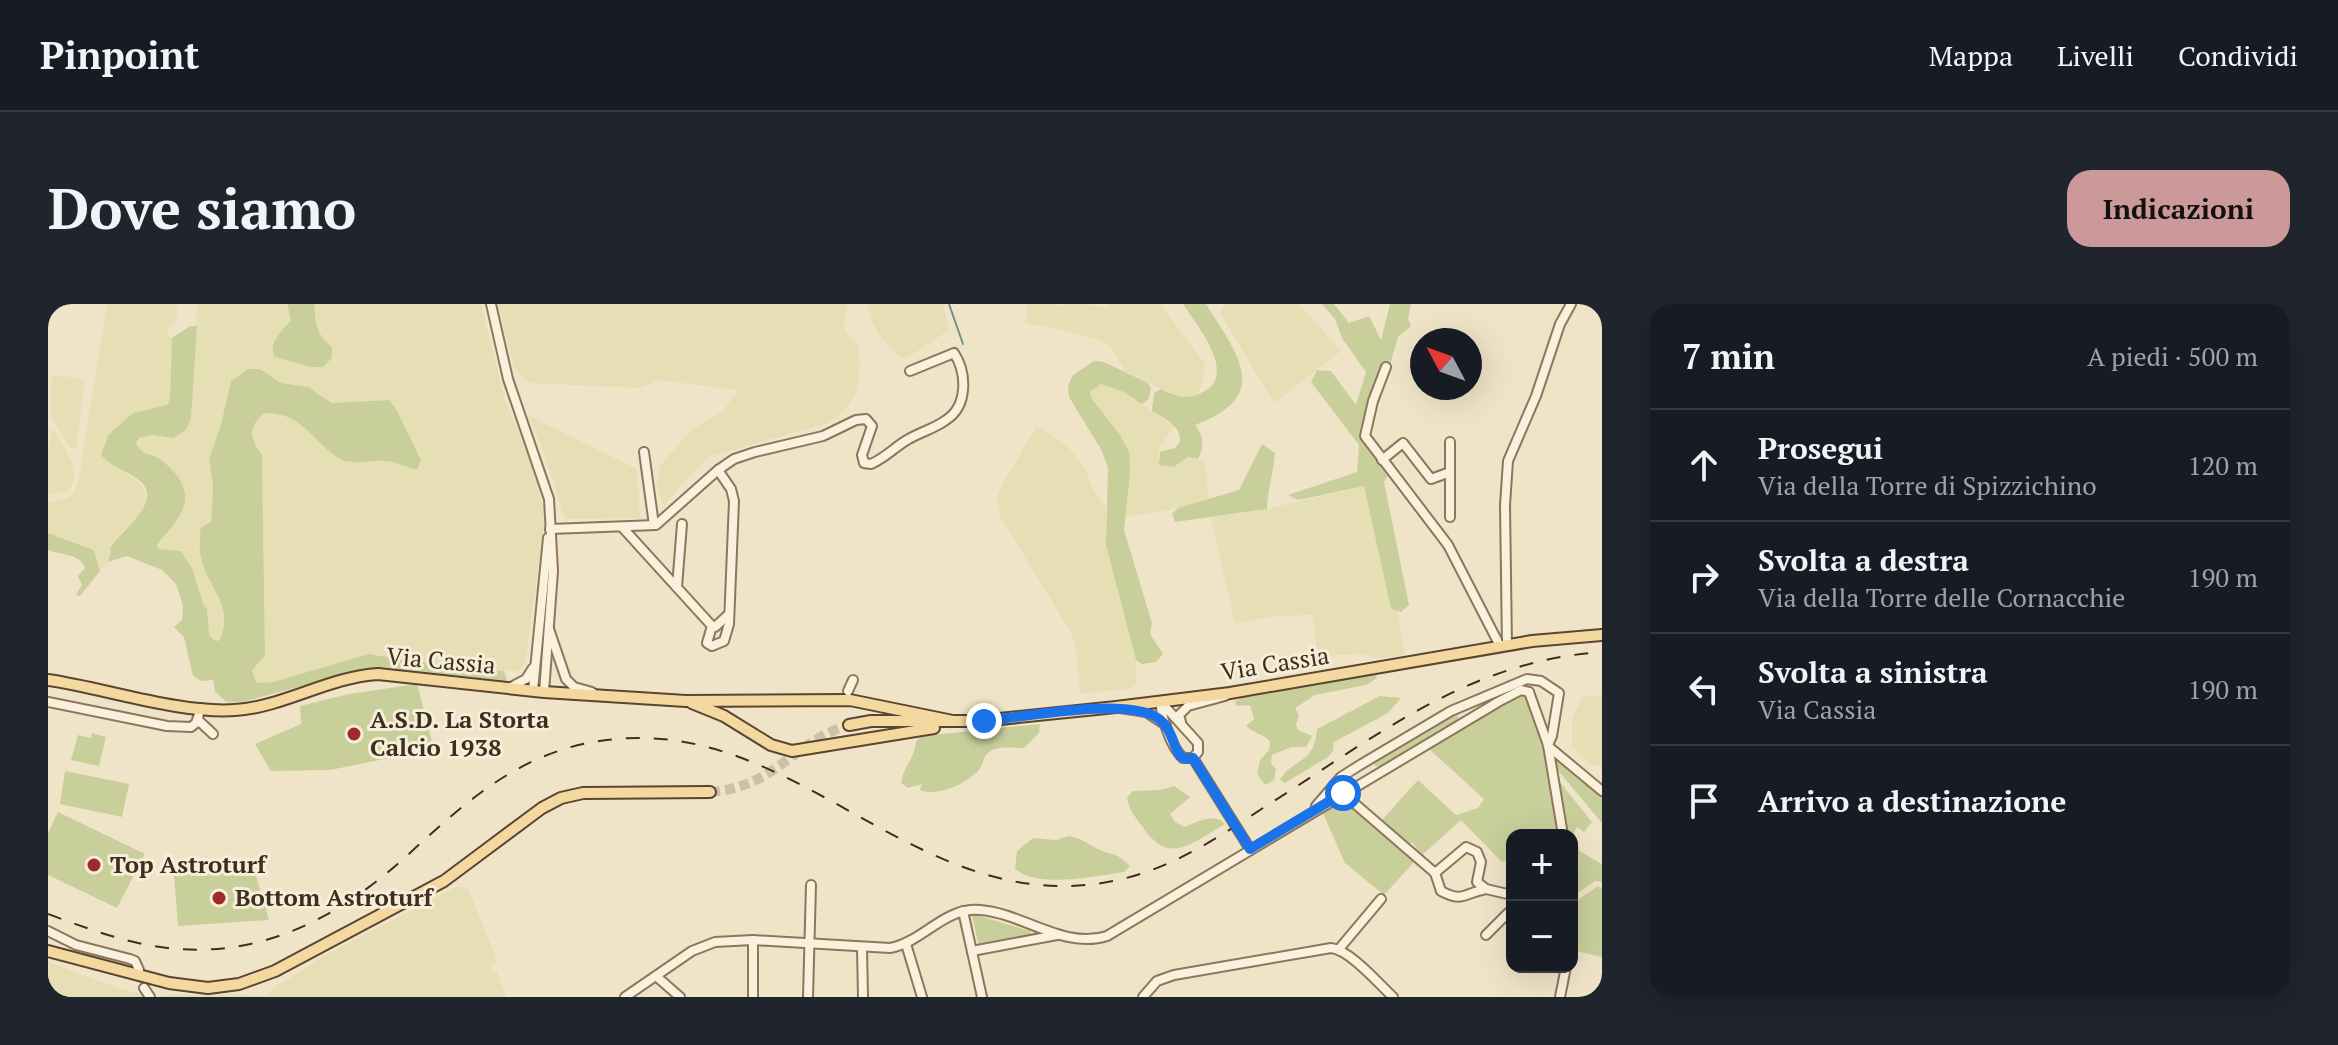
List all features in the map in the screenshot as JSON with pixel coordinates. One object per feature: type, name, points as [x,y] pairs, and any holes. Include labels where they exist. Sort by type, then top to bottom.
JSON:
[{"type":"main road","name":"Via Cassia","points":[[48,680],[201,708],[249,709],[370,675],[686,701],[850,700],[953,721],[980,721],[1230,693],[1503,646],[1602,635]]},
{"type":"main road","points":[[686,701],[724,716],[771,745],[792,751],[980,721]]},
{"type":"main road","points":[[849,725],[871,721],[953,721]]},
{"type":"main road","points":[[48,951],[169,983],[208,988],[239,984],[275,971],[444,881],[542,808],[561,798],[583,793],[710,792]]},
{"type":"street","points":[[491,304],[508,379],[547,491],[553,532],[553,571],[541,649],[526,679],[510,687]]},
{"type":"street","points":[[1503,646],[1508,461],[1571,304]]},
{"type":"street","points":[[553,532],[654,525],[718,470],[743,455],[823,436],[856,420],[866,419],[872,426],[862,455],[864,463],[881,460],[906,440],[949,419],[959,405],[964,389],[963,375],[954,353],[910,371]]},
{"type":"street","points":[[1386,367],[1365,430],[1367,440],[1448,545],[1503,646]]},
{"type":"street","points":[[1450,442],[1450,517]]},
{"type":"street","points":[[1382,460],[1403,443],[1431,479],[1450,472]]},
{"type":"street","points":[[644,452],[654,525]]},
{"type":"street","points":[[712,626],[707,643],[712,646],[724,641],[728,615],[734,501],[731,489],[718,470]]},
{"type":"street","points":[[677,588],[682,524]]},
{"type":"street","points":[[622,527],[712,626]]},
{"type":"street","points":[[539,691],[553,532]]},
{"type":"street","points":[[712,626],[715,627],[728,615]]},
{"type":"street","points":[[547,625],[570,683],[604,696]]},
{"type":"street","points":[[541,649],[556,650]]},
{"type":"street","points":[[535,664],[539,691]]},
{"type":"street","points":[[1309,814],[1341,777],[1365,762],[1459,708],[1527,679],[1543,682],[1556,690],[1559,696],[1548,745]]},
{"type":"street","points":[[848,691],[853,680]]},
{"type":"street","points":[[625,997],[707,944],[753,940],[890,948],[906,944],[943,919],[963,911],[987,910],[1062,934],[1092,940],[1107,936],[1498,702],[1521,690],[1529,692],[1543,682]]},
{"type":"street","points":[[1495,692],[1498,702]]},
{"type":"street","points":[[1529,692],[1548,745],[1562,829]]},
{"type":"street","points":[[1183,726],[1179,716],[1184,708],[1230,693]]},
{"type":"street","points":[[1160,701],[1177,750],[1183,758],[1193,758]]},
{"type":"street","points":[[1160,701],[1196,740],[1199,749],[1193,758]]},
{"type":"street","points":[[48,702],[167,726],[191,727],[198,720],[201,708]]},
{"type":"street","points":[[1116,707],[1146,712],[1166,725]]},
{"type":"street","points":[[1459,708],[1467,721]]},
{"type":"street","points":[[198,720],[213,734]]},
{"type":"street","points":[[1177,750],[1177,743],[1182,738],[1196,740]]},
{"type":"street","points":[[1548,745],[1601,790]]},
{"type":"street","points":[[1193,758],[1250,849]]},
{"type":"street","points":[[1365,762],[1374,776]]},
{"type":"street","points":[[1336,783],[1337,789],[1435,873],[1441,891],[1463,898],[1486,889]]},
{"type":"street","points":[[1435,873],[1466,847],[1477,852],[1481,862],[1477,882],[1486,889],[1506,894]]},
{"type":"street","points":[[808,997],[811,885]]},
{"type":"street","points":[[1339,949],[1381,899]]},
{"type":"street","points":[[963,911],[982,997]]},
{"type":"street","points":[[1486,935],[1506,915]]},
{"type":"street","points":[[48,931],[76,945],[130,959],[139,970]]},
{"type":"street","points":[[972,951],[1062,934]]},
{"type":"street","points":[[753,940],[753,997]]},
{"type":"street","points":[[906,944],[922,997]]},
{"type":"street","points":[[862,948],[863,997]]},
{"type":"street","points":[[1143,997],[1157,981],[1174,975],[1314,949],[1339,949],[1393,997]]},
{"type":"street","points":[[1560,997],[1565,973]]},
{"type":"street","points":[[656,976],[680,997]]},
{"type":"street","points":[[144,988],[150,997]]},
{"type":"shaded area","points":[[107,304],[177,304],[178,312],[176,321],[166,331],[172,338],[170,399],[167,405],[133,413],[108,435],[102,445],[124,473],[144,488],[147,499],[141,513],[114,540],[108,562],[100,571],[94,549],[48,533],[48,503],[74,493],[79,478]]},
{"type":"shaded area","points":[[197,304],[287,304],[291,320],[272,342],[276,357],[311,367],[323,367],[332,358],[316,329],[314,304],[481,304],[505,401],[537,475],[543,508],[544,526],[525,664],[518,671],[369,654],[273,682],[256,683],[252,670],[265,655],[262,455],[252,440],[254,422],[264,413],[294,418],[339,459],[353,462],[386,461],[417,469],[389,400],[332,403],[308,387],[281,383],[260,369],[221,425],[209,459],[213,485],[211,522],[200,528],[200,553],[223,607],[226,626],[219,641],[214,641],[209,635],[207,609],[192,568],[181,551],[159,549],[157,545],[169,532],[158,458],[141,452],[136,443],[139,438],[151,435],[173,438],[186,430],[191,418]]},
{"type":"shaded area","points":[[498,304],[848,304],[844,323],[846,333],[858,345],[860,361],[857,391],[847,408],[828,423],[709,457],[664,506],[657,487],[660,466],[691,430],[723,411],[738,390],[659,380],[640,388],[529,383],[514,367]]},
{"type":"shaded area","points":[[867,304],[943,304],[949,330],[907,358],[900,357],[880,336]]},
{"type":"shaded area","points":[[1028,304],[1053,304],[1057,307],[1083,304],[1106,308],[1110,304],[1160,304],[1205,364],[1202,384],[1195,397],[1182,399],[1125,371],[1111,347],[1099,340],[1051,327],[1025,324]]},
{"type":"shaded area","points":[[1225,304],[1299,304],[1341,351],[1274,403],[1220,313]]},
{"type":"shaded area","points":[[55,375],[85,379],[76,449],[69,447],[51,417],[51,379]]},
{"type":"shaded area","points":[[1100,384],[1122,391],[1175,426],[1160,446],[1158,459],[1174,467],[1188,457],[1205,462],[1209,499],[1125,517],[1126,496],[1090,392]]},
{"type":"shaded area","points":[[529,416],[637,469],[640,518],[565,519]]},
{"type":"shaded area","points":[[1036,427],[1041,427],[1069,448],[1084,467],[1095,493],[1106,506],[1106,545],[1136,660],[1136,685],[1132,688],[1080,694],[1076,647],[1070,631],[1000,516],[997,497],[1001,487]]},
{"type":"shaded area","points":[[54,429],[73,463],[73,483],[69,491],[48,495],[48,449]]},
{"type":"shaded area","points":[[1364,486],[1391,609],[1397,611],[1405,653],[1373,658],[1364,654],[1318,656],[1312,615],[1275,616],[1235,624],[1211,518],[1267,509]]},
{"type":"shaded area","points":[[1602,695],[1602,767],[1587,763],[1572,745],[1572,720],[1582,697]]},
{"type":"shaded area","points":[[456,887],[465,887],[497,960],[489,970],[497,972],[506,997],[266,997],[275,987],[324,956]]},
{"type":"shaded area","points":[[48,962],[140,993],[143,997],[48,997]]},
{"type":"shaded area","points":[[243,994],[266,997],[159,997]]},
{"type":"green space","points":[[287,304],[314,304],[320,333],[332,347],[332,358],[323,367],[311,367],[275,357],[274,342],[291,320]]},
{"type":"green space","points":[[1183,304],[1206,304],[1237,357],[1242,372],[1241,387],[1234,401],[1219,414],[1195,425],[1202,441],[1198,459],[1188,457],[1174,467],[1159,465],[1160,452],[1175,448],[1180,436],[1171,423],[1152,411],[1154,393],[1161,389],[1190,397],[1212,385],[1217,375],[1212,350]]},
{"type":"green space","points":[[1322,304],[1334,304],[1349,323],[1369,316],[1381,340],[1390,304],[1411,304],[1408,318],[1411,326],[1398,337],[1370,434],[1364,440],[1389,474],[1384,482],[1409,605],[1401,612],[1391,609],[1364,486],[1298,500],[1288,495],[1357,472],[1359,445],[1311,382],[1317,370],[1331,371],[1356,405],[1366,372],[1342,338],[1335,319]]},
{"type":"green space","points":[[190,326],[197,326],[191,418],[186,430],[173,438],[151,435],[139,438],[136,443],[141,451],[166,464],[182,483],[185,502],[182,511],[157,545],[159,549],[181,551],[192,568],[207,608],[209,635],[219,641],[224,616],[200,552],[200,528],[211,522],[213,485],[209,459],[231,381],[248,369],[260,369],[281,383],[308,387],[332,403],[389,400],[421,460],[417,470],[386,461],[348,462],[328,450],[296,421],[277,414],[264,413],[259,418],[252,433],[262,455],[265,656],[252,670],[256,683],[273,682],[369,654],[504,671],[507,680],[500,685],[352,672],[243,702],[226,702],[215,691],[213,680],[201,681],[193,676],[184,637],[174,627],[182,620],[183,606],[176,584],[162,570],[127,556],[108,562],[110,548],[140,513],[147,494],[133,476],[101,455],[108,435],[133,413],[167,405],[170,399],[172,338]]},
{"type":"green space","points":[[1094,361],[1104,362],[1148,383],[1151,389],[1148,400],[1142,404],[1122,391],[1101,384],[1090,392],[1129,452],[1124,530],[1152,623],[1150,634],[1163,654],[1156,662],[1142,664],[1136,660],[1106,545],[1108,468],[1102,451],[1069,397],[1068,385],[1073,375]]},
{"type":"green space","points":[[1262,444],[1275,453],[1267,509],[1175,522],[1172,514],[1178,508],[1239,490]]},
{"type":"green space","points":[[48,533],[94,550],[100,571],[80,596],[76,595],[82,585],[78,576],[85,568],[83,563],[75,557],[48,550]]},
{"type":"green space","points":[[1373,672],[1377,678],[1366,685],[1315,695],[1295,708],[1299,715],[1298,730],[1312,736],[1306,747],[1292,747],[1272,755],[1271,764],[1276,769],[1274,780],[1265,785],[1257,774],[1260,760],[1269,750],[1270,742],[1246,726],[1254,719],[1250,705],[1236,706],[1235,701],[1285,685]]},
{"type":"green space","name":"A.S.D. La Storta Calcio 1938","points":[[417,684],[434,749],[330,770],[271,771],[255,744],[301,724],[300,706],[349,694]]},
{"type":"green space","points":[[1522,693],[1529,702],[1541,737],[1559,829],[1506,829],[1506,860],[1502,862],[1461,820],[1421,856],[1413,843],[1402,842],[1380,822],[1418,780],[1456,815],[1478,808],[1484,799],[1429,749]]},
{"type":"green space","points":[[1380,696],[1401,698],[1388,713],[1334,742],[1333,751],[1328,757],[1285,783],[1280,780],[1312,749],[1317,729]]},
{"type":"green space","points":[[1453,713],[1458,716],[1458,722],[1380,768],[1374,765],[1374,761]]},
{"type":"green space","points":[[1040,724],[1039,733],[1024,748],[990,751],[978,771],[951,788],[927,792],[920,790],[922,784],[908,788],[901,783],[916,741],[922,736]]},
{"type":"green space","points":[[92,733],[106,737],[99,766],[71,760],[78,735],[91,738]]},
{"type":"green space","points":[[1551,754],[1602,795],[1602,823],[1555,767]]},
{"type":"green space","points":[[65,771],[129,784],[122,817],[60,804]]},
{"type":"green space","points":[[1555,776],[1592,822],[1584,832],[1577,827],[1565,829]]},
{"type":"green space","points":[[1174,786],[1190,797],[1170,814],[1175,822],[1185,827],[1210,818],[1225,824],[1181,848],[1162,846],[1133,813],[1127,798],[1133,791]]},
{"type":"green space","points":[[1344,799],[1415,861],[1384,895],[1345,863],[1323,813]]},
{"type":"green space","name":"Top Astroturf","points":[[58,812],[145,854],[117,908],[48,875],[48,833]]},
{"type":"green space","points":[[1069,836],[1118,856],[1130,866],[1124,872],[1068,880],[1038,878],[1015,869],[1017,851],[1033,838],[1056,840]]},
{"type":"green space","points":[[1578,846],[1579,851],[1602,864],[1602,882],[1595,881],[1578,893]]},
{"type":"green space","name":"Bottom Astroturf","points":[[254,869],[269,920],[178,926],[174,875]]},
{"type":"green space","points":[[1598,886],[1602,888],[1602,957],[1578,951],[1578,900]]},
{"type":"green space","points":[[972,916],[1030,931],[1031,934],[979,946]]},
{"type":"waterway","points":[[949,304],[963,344]]},
{"type":"tunnel","points":[[710,792],[752,782],[813,742],[849,725]]},
{"type":"railway","points":[[48,914],[126,940],[178,949],[215,949],[251,944],[286,934],[351,900],[381,878],[457,811],[504,777],[556,752],[617,739],[684,742],[747,760],[806,787],[923,850],[983,874],[1048,886],[1118,880],[1157,868],[1194,851],[1383,731],[1464,687],[1508,670],[1553,658],[1602,652]]},
{"type":"place","name":"A.S.D. La Storta Calcio 1938","points":[[354,734]]},
{"type":"place","name":"Top Astroturf","points":[[94,865]]},
{"type":"place","name":"Bottom Astroturf","points":[[219,898]]},
{"type":"route","points":[[984,721],[1116,707],[1156,716],[1166,725],[1180,756],[1193,758],[1250,849],[1343,793]]}]
